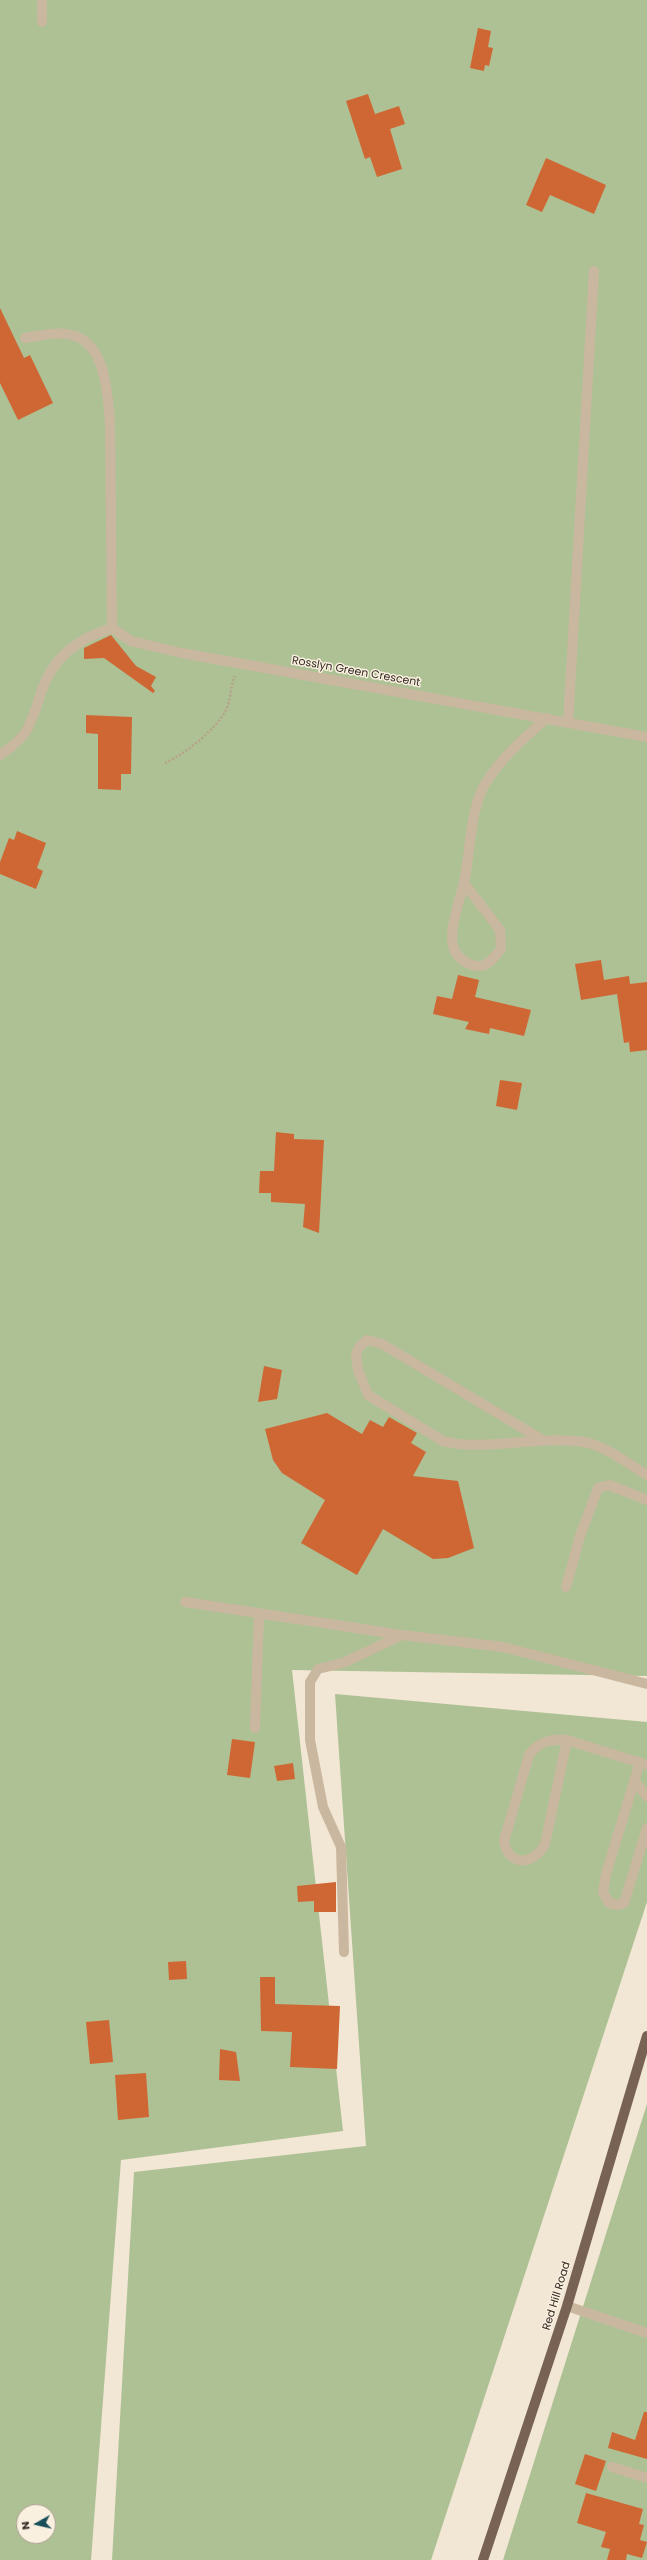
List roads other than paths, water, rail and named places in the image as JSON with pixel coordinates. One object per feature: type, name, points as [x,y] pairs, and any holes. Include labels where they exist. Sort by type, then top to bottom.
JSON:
[{"type":"main road","name":"Red Hill Road","points":[[483,2560],[567,2306],[647,2036]]},
{"type":"street","points":[[42,0],[42,22]]},
{"type":"street","points":[[568,722],[594,271]]},
{"type":"street","points":[[0,756],[24,734],[30,723],[49,673],[58,660],[69,649],[84,639],[112,628],[110,424],[107,392],[101,362],[86,343],[73,335],[58,334],[25,338]]},
{"type":"street","name":"Rosslyn Green Crescent","points":[[112,628],[130,640],[242,663],[647,737]]},
{"type":"street","points":[[464,882],[500,930],[501,949],[489,963],[474,966],[463,961],[455,951],[452,939],[454,915],[464,882],[475,812],[485,785],[509,752],[547,718]]},
{"type":"street","points":[[541,1439],[382,1344],[367,1340],[359,1347],[356,1355],[358,1370],[368,1395],[443,1441],[452,1443],[486,1443],[541,1439],[586,1442],[647,1475]]},
{"type":"street","points":[[566,1587],[580,1536],[598,1488],[609,1485],[647,1500]]},
{"type":"street","points":[[185,1602],[402,1635],[503,1647],[647,1684]]},
{"type":"street","points":[[254,1728],[259,1614]]},
{"type":"street","points":[[344,1952],[341,1847],[323,1807],[310,1740],[310,1682],[318,1669],[343,1663],[402,1635]]},
{"type":"street","points":[[567,1740],[544,1844],[540,1852],[534,1857],[521,1860],[514,1859],[508,1855],[504,1841],[529,1755],[542,1742],[554,1739],[567,1740],[644,1763],[635,1781],[606,1874],[603,1892],[609,1903],[618,1905],[624,1903],[647,1828]]},
{"type":"street","points":[[635,1781],[647,1797]]},
{"type":"street","points":[[567,2306],[647,2333]]},
{"type":"street","points":[[612,2467],[647,2478]]}]
